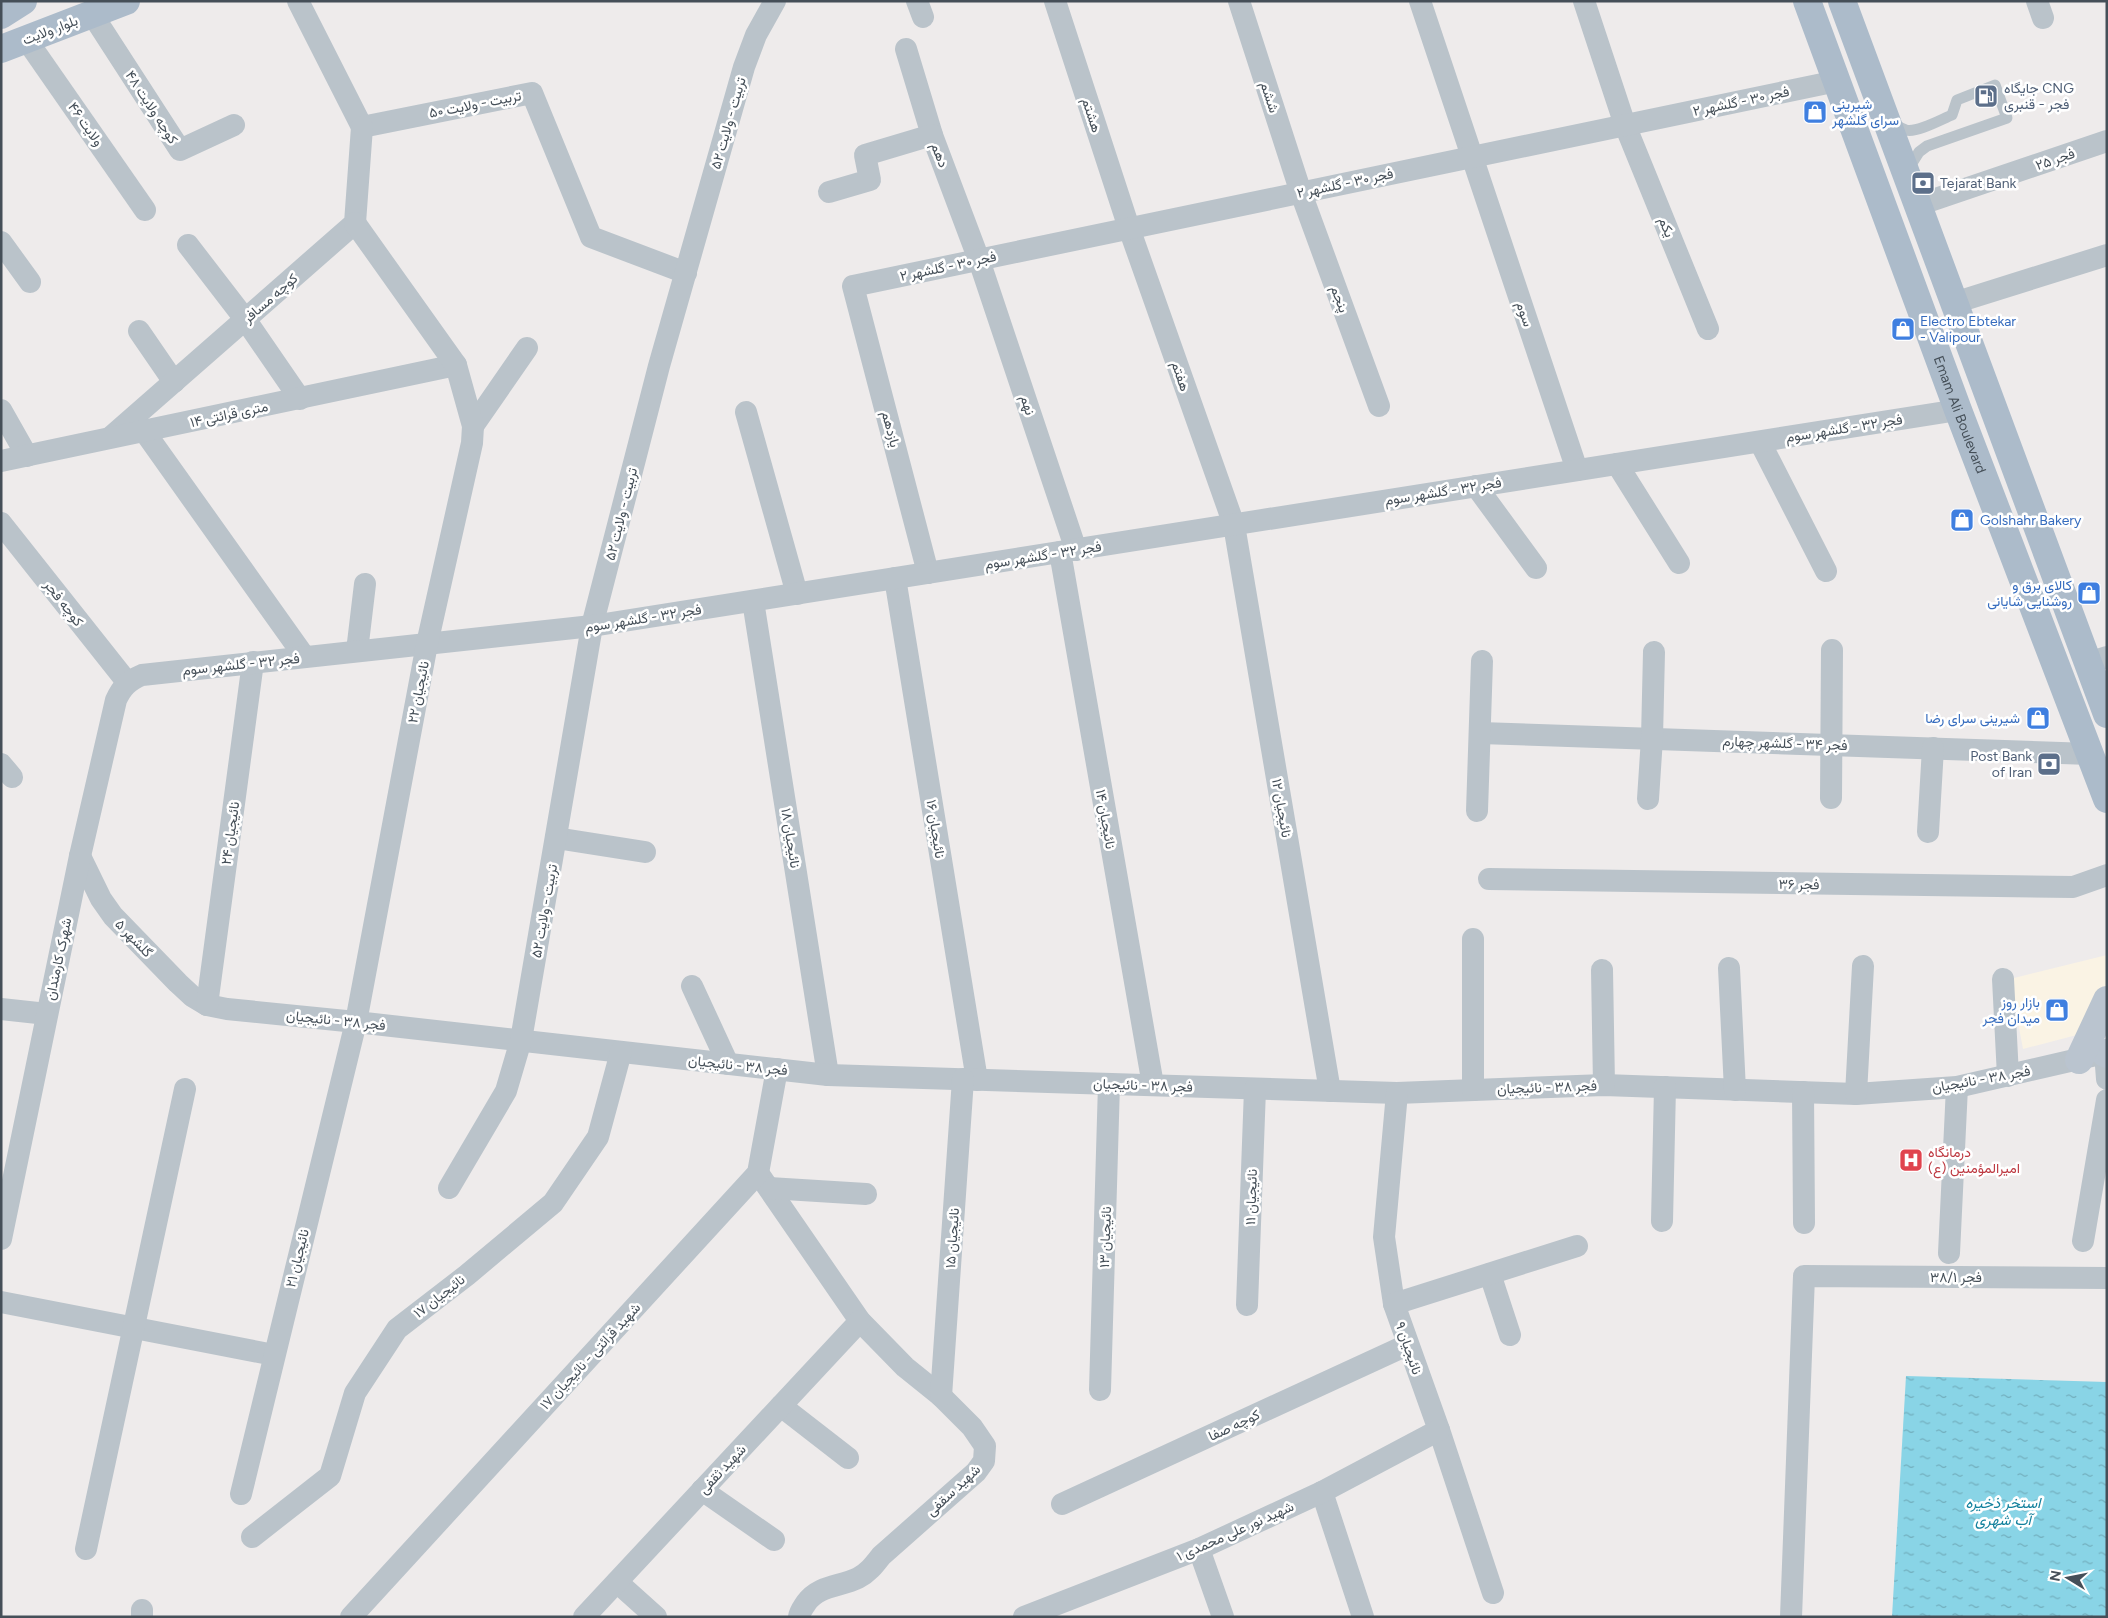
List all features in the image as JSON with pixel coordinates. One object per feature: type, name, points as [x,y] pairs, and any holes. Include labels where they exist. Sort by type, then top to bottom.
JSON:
[{"type":"main road","points":[[1,15],[23,1]]},
{"type":"main road","name":"بلوار ولایت","points":[[8,46],[126,1]]},
{"type":"main road","name":"Emam Ali Boulevard","points":[[1807,1],[1958,410],[2107,799]]},
{"type":"main road","points":[[1842,1],[1954,303],[2097,660],[2107,714]]},
{"type":"main road","points":[[2101,1060],[2107,1000]]},
{"type":"street","points":[[298,1],[362,127],[356,223]]},
{"type":"street","name":"هشتم","points":[[1055,1],[1129,228]]},
{"type":"street","name":"ششم","points":[[1239,1],[1301,193]]},
{"type":"street","name":"سوم","points":[[1420,1],[1577,470]]},
{"type":"street","name":"یکم","points":[[1584,1],[1625,125],[1708,329]]},
{"type":"street","name":"تربیت - ولایت ۵۲","points":[[449,1188],[506,1091],[521,1040],[592,626],[658,366],[744,67],[756,35],[774,2]]},
{"type":"street","name":"کوچه ولایت ۴۸","points":[[92,14],[180,150],[234,125]]},
{"type":"street","name":"ولایت ۴۶","points":[[8,46],[145,210]]},
{"type":"street","name":"دهم","points":[[906,49],[932,135],[980,260]]},
{"type":"street","name":"فجر ۳۰ - گلشهر ۲","points":[[853,286],[1837,81]]},
{"type":"street","name":"تربیت - ولایت ۵۰","points":[[362,127],[532,93],[591,237],[686,272]]},
{"type":"street","points":[[829,192],[870,180],[865,155],[932,135]]},
{"type":"street","name":"فجر ۲۵","points":[[1918,205],[2107,141]]},
{"type":"street","name":"پنجم","points":[[1301,193],[1379,406]]},
{"type":"street","name":"کوچه مسافر","points":[[112,436],[356,223]]},
{"type":"street","name":"نائیجیان ۲۲","points":[[356,223],[456,365],[473,426],[472,443],[427,644],[356,1022]]},
{"type":"street","name":"هفتم","points":[[1129,228],[1234,524]]},
{"type":"street","points":[[1,242],[30,282]]},
{"type":"street","points":[[188,245],[245,319],[300,399]]},
{"type":"street","points":[[1954,303],[2107,255]]},
{"type":"street","name":"نهم","points":[[980,260],[1068,551]]},
{"type":"street","name":"یازدهم","points":[[853,286],[928,573]]},
{"type":"street","points":[[139,331],[174,382]]},
{"type":"street","points":[[473,426],[527,348]]},
{"type":"street","name":"۱۴ متری قرائتی","points":[[1,461],[112,436],[300,399],[456,365]]},
{"type":"street","points":[[1,410],[27,456]]},
{"type":"street","name":"فجر ۳۲ - گلشهر سوم","points":[[127,682],[142,675],[592,626],[1958,410]]},
{"type":"street","points":[[746,412],[797,594]]},
{"type":"street","points":[[144,431],[304,656]]},
{"type":"street","points":[[1760,442],[1826,571]]},
{"type":"street","points":[[1617,464],[1679,563]]},
{"type":"street","points":[[1476,486],[1536,568]]},
{"type":"street","name":"کوچه فجر","points":[[1,523],[127,682]]},
{"type":"street","name":"نائیجیان ۱۲","points":[[1234,524],[1330,1091]]},
{"type":"street","name":"نائیجیان ۱۴","points":[[1068,551],[1153,1085]]},
{"type":"street","name":"نائیجیان ۱۶","points":[[895,578],[970,1080]]},
{"type":"street","points":[[357,651],[365,584]]},
{"type":"street","name":"نائیجیان ۱۸","points":[[754,601],[828,1075]]},
{"type":"street","points":[[1831,798],[1832,650]]},
{"type":"street","points":[[1648,799],[1652,738],[1654,652]]},
{"type":"street","points":[[1477,812],[1482,661]]},
{"type":"street","name":"نائیجیان ۲۴","points":[[207,1004],[253,662]]},
{"type":"street","name":"شهرک کارمندان","points":[[1,1239],[80,856],[116,700],[127,682]]},
{"type":"street","name":"فجر ۳۴ - گلشهر چهارم","points":[[1480,733],[2090,754]]},
{"type":"street","points":[[1928,832],[1933,748]]},
{"type":"street","points":[[556,838],[645,852]]},
{"type":"street","name":"گلشهر ۵","points":[[80,856],[101,899],[113,916],[178,984],[192,996],[207,1004]]},
{"type":"street","name":"فجر ۳۶","points":[[1489,879],[2073,887],[2107,875]]},
{"type":"street","points":[[1472,939],[1473,1090]]},
{"type":"street","points":[[1856,1094],[1863,966]]},
{"type":"street","points":[[1729,968],[1735,1090]]},
{"type":"street","points":[[1602,970],[1604,1085]]},
{"type":"street","points":[[2003,980],[2008,1076]]},
{"type":"street","points":[[692,986],[728,1064]]},
{"type":"street","name":"فجر ۳۸ - نائیجیان","points":[[207,1004],[227,1009],[828,1075],[1397,1093],[1604,1085],[1856,1094],[1957,1087],[2101,1060]]},
{"type":"street","points":[[1,1009],[47,1014]]},
{"type":"street","name":"نائیجیان ۲۱","points":[[241,1494],[356,1022]]},
{"type":"street","name":"نائیجیان ۱۷","points":[[252,1537],[330,1476],[355,1393],[397,1329],[467,1275],[553,1203],[598,1137],[621,1052]]},
{"type":"street","points":[[777,1070],[764,1181],[866,1194]]},
{"type":"street","name":"نائیجیان ۱۵","points":[[940,1396],[970,1080]]},
{"type":"street","name":"نائیجیان ۱۳","points":[[1100,1390],[1109,1084]]},
{"type":"street","points":[[1662,1221],[1665,1087]]},
{"type":"street","points":[[1949,1253],[1957,1087]]},
{"type":"street","name":"نائیجیان ۱۱","points":[[1247,1305],[1255,1088]]},
{"type":"street","points":[[86,1549],[185,1090]]},
{"type":"street","points":[[1803,1092],[1804,1223]]},
{"type":"street","name":"نائیجیان ۹","points":[[1397,1093],[1384,1238],[1394,1304],[1407,1346],[1439,1430],[1493,1593]]},
{"type":"street","points":[[2083,1241],[2107,1100]]},
{"type":"street","name":"شهید سقفی","points":[[764,1181],[860,1321],[905,1367],[940,1396],[972,1427],[985,1446],[984,1461],[976,1472],[881,1556],[870,1569],[858,1578],[826,1588],[811,1596],[800,1612],[799,1617]]},
{"type":"street","name":"شهید قرائتی - نائیجیان ۱۷","points":[[351,1617],[764,1181]]},
{"type":"street","points":[[1394,1304],[1577,1246]]},
{"type":"street","points":[[1490,1274],[1510,1335]]},
{"type":"street","name":"فجر ۳۸/۱","points":[[1791,1617],[1804,1276],[2107,1278]]},
{"type":"street","points":[[1,1302],[274,1355]]},
{"type":"street","name":"شهید ثقفی","points":[[584,1617],[860,1321]]},
{"type":"street","name":"کوچه صفا","points":[[1062,1504],[1407,1346]]},
{"type":"street","points":[[781,1406],[848,1458]]},
{"type":"street","name":"شهید نور علی محمدی ۱","points":[[1024,1617],[1199,1549],[1322,1492],[1439,1430]]},
{"type":"street","points":[[702,1490],[774,1540]]},
{"type":"street","points":[[1322,1492],[1363,1617]]},
{"type":"street","points":[[1199,1549],[1223,1617]]},
{"type":"street","points":[[617,1582],[656,1617]]},
{"type":"lane","points":[[1887,122],[1904,130],[1912,131],[1952,115],[1958,100],[1995,85],[2007,118],[1927,146],[1919,152],[1906,173]]},
{"type":"shaded area","name":"بازار روز میدان فجر","points":[[2107,955],[2107,988],[2088,1032],[2023,1049],[2010,979]]},
{"type":"water","name":"استخر ذخیره آب شهری","points":[[1906,1376],[2107,1382],[2107,1617],[1892,1617]]},
{"type":"place","name":"جایگاه CNG فجر - قنبری","points":[[1986,96]]},
{"type":"place","name":"شیرینی سرای گلشهر","points":[[1815,112]]},
{"type":"place","name":"Tejarat Bank","points":[[1923,183]]},
{"type":"place","name":"Electro Ebtekar - Valipour","points":[[1903,329]]},
{"type":"place","name":"Golshahr Bakery","points":[[1962,520]]},
{"type":"place","name":"کالای برق و روشنایی شایانی","points":[[2089,593]]},
{"type":"place","name":"شیرینی سرای رضا","points":[[2038,718]]},
{"type":"place","name":"Post Bank of Iran","points":[[2049,764]]},
{"type":"place","name":"بازار روز میدان فجر","points":[[2057,1010]]},
{"type":"place","name":"درمانگاه امیرالمؤمنین (ع)","points":[[1911,1160]]}]
